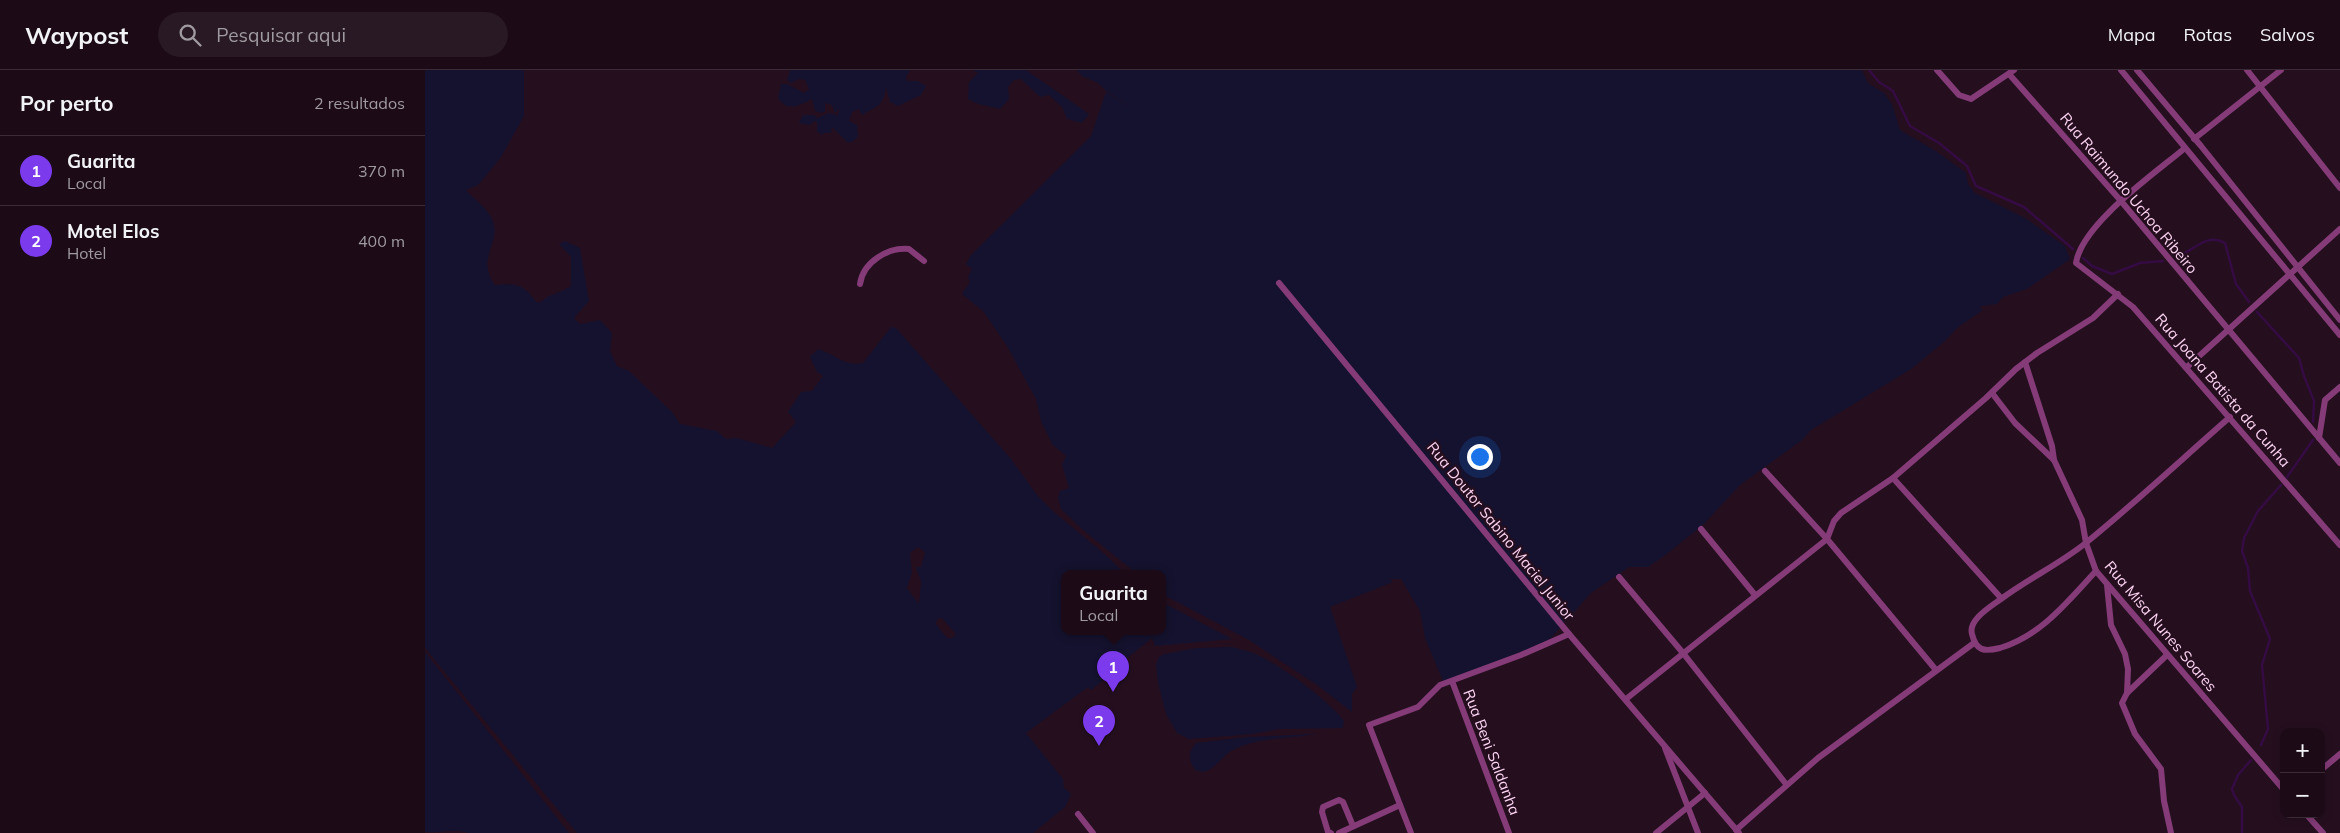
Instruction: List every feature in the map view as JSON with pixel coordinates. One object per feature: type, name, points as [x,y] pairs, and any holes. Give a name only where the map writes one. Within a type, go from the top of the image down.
[{"type":"street","points":[[1937,70],[1954,91],[1963,98],[1971,99],[2012,72]]},
{"type":"street","points":[[2121,70],[2340,335]]},
{"type":"street","points":[[2137,70],[2201,146],[2340,320]]},
{"type":"street","points":[[2247,70],[2340,188]]},
{"type":"street","points":[[2194,139],[2281,70]]},
{"type":"street","name":"Rua Raimundo Uchoa Ribeiro","points":[[2012,72],[2340,463]]},
{"type":"street","points":[[2190,155],[2201,146]]},
{"type":"street","points":[[2121,201],[2185,148]]},
{"type":"street","name":"Rua Joana Batista da Cunha","points":[[2121,201],[2085,239],[2076,263],[2133,307],[2337,535],[2340,545]]},
{"type":"street","points":[[2187,367],[2340,229]]},
{"type":"street","points":[[860,284],[867,268],[892,250],[909,249],[924,261]]},
{"type":"street","name":"Rua Doutor Sabino Maciel Junior","points":[[1279,283],[1569,634],[1663,742],[1737,832]]},
{"type":"street","points":[[1625,699],[1827,539],[1839,515],[1893,478],[1992,393],[2025,362],[2093,318],[2107,307],[2118,294]]},
{"type":"street","points":[[2025,362],[2052,446],[2054,460]]},
{"type":"street","points":[[2319,438],[2325,400],[2340,387]]},
{"type":"street","name":"Rua Misa Nunes Soares","points":[[1992,393],[2015,422],[2054,460],[2082,520],[2086,543],[2096,571],[2280,785]]},
{"type":"street","points":[[2096,571],[2045,625],[2031,635],[2013,644],[1985,651],[1981,650],[1975,643],[1971,630],[1973,623],[2001,598],[2049,570],[2086,543],[2230,417]]},
{"type":"street","points":[[1765,471],[1827,539],[1936,670]]},
{"type":"street","points":[[1893,478],[2001,598]]},
{"type":"street","points":[[1701,529],[1755,595]]},
{"type":"street","points":[[1619,577],[1683,653],[1786,784]]},
{"type":"street","points":[[2107,584],[2111,625],[2125,654],[2128,669],[2127,693]]},
{"type":"street","points":[[1411,833],[1369,726],[1418,707],[1440,685],[1521,655],[1569,634]]},
{"type":"street","points":[[1737,832],[1786,784],[1883,709],[1975,643]]},
{"type":"street","points":[[2167,655],[2127,693],[2122,703],[2135,734],[2161,769],[2164,801],[2171,833]]},
{"type":"street","name":"Rua Beni Saldanha","points":[[1452,681],[1509,833]]},
{"type":"street","points":[[1663,742],[1698,833]]},
{"type":"street","points":[[2325,767],[2340,754]]},
{"type":"street","points":[[1656,833],[1689,808],[1705,793]]},
{"type":"street","points":[[1331,833],[1328,832],[1322,812],[1323,807],[1339,800],[1343,802],[1353,826]]},
{"type":"street","points":[[1339,833],[1400,805]]},
{"type":"street","points":[[1078,814],[1093,833]]},
{"type":"street","points":[[2310,818],[2323,833]]},
{"type":"shaded area","points":[[425,70],[524,70],[524,116],[501,157],[478,185],[466,190],[487,211],[492,219],[494,235],[488,258],[490,276],[495,285],[509,284],[519,286],[527,291],[536,302],[541,302],[571,286],[571,257],[559,244],[565,241],[580,248],[589,301],[574,318],[580,324],[600,320],[612,333],[610,351],[617,366],[629,371],[672,412],[680,424],[717,431],[726,439],[737,438],[772,448],[796,422],[788,412],[801,392],[812,391],[823,376],[817,372],[810,357],[818,349],[845,362],[863,363],[891,327],[896,328],[1011,459],[1037,495],[1121,570],[1061,570],[1061,635],[1166,635],[1166,604],[1232,639],[1155,646],[1152,638],[1101,679],[1102,681],[1091,690],[1088,687],[1026,733],[1063,779],[1064,788],[1071,794],[1065,807],[1033,833],[577,833],[425,648]],"holes":[[[918,547],[925,552],[921,567],[916,567],[921,581],[919,604],[907,588],[912,573],[910,553]],[[942,618],[956,634],[952,638],[947,638],[936,624],[937,619]]]},
{"type":"shaded area","points":[[790,70],[910,70],[906,77],[907,81],[918,81],[926,86],[921,95],[898,106],[890,102],[886,87],[883,99],[878,106],[862,115],[859,109],[852,112],[849,121],[857,125],[858,136],[854,141],[848,143],[832,127],[831,133],[824,133],[822,135],[817,132],[817,122],[814,121],[810,125],[799,123],[803,115],[814,115],[817,118],[829,113],[838,115],[840,108],[835,113],[832,105],[825,103],[825,112],[821,113],[815,111],[812,99],[799,105],[790,106],[782,103],[778,98],[781,84],[787,84],[804,93],[809,89],[805,80],[800,79],[791,83],[787,80]]},
{"type":"shaded area","points":[[973,70],[1026,70],[1089,114],[1082,123],[1067,119],[1062,107],[1049,95],[1040,97],[1021,79],[1014,80],[1008,87],[1009,99],[1000,109],[978,104],[968,99],[969,82],[978,73]]},
{"type":"shaded area","points":[[1077,70],[1862,70],[1868,83],[1884,93],[1892,104],[1900,130],[1936,151],[1966,173],[1968,184],[1975,193],[2025,218],[2065,246],[2070,259],[2027,289],[2003,297],[1997,304],[1982,306],[1979,308],[1983,310],[1957,328],[1945,341],[1911,369],[1811,430],[1802,440],[1740,485],[1703,525],[1664,556],[1648,567],[1629,567],[1591,593],[1549,640],[1497,662],[1443,681],[1425,638],[1420,611],[1401,579],[1390,579],[1393,582],[1330,607],[1357,687],[1352,694],[1352,712],[1317,685],[1249,640],[1166,596],[1166,570],[1132,570],[1083,530],[1061,509],[1058,498],[1060,491],[1069,488],[1062,465],[1066,456],[1052,444],[1041,421],[1036,399],[1007,346],[983,311],[962,294],[970,282],[968,277],[972,269],[966,264],[971,255],[1091,136],[1106,92],[1135,110],[1106,91],[1098,83],[1082,76]]},
{"type":"shaded area","points":[[1232,647],[1261,657],[1301,682],[1337,712],[1344,721],[1343,728],[1279,729],[1253,734],[1189,739],[1177,733],[1166,714],[1158,683],[1156,665],[1159,657],[1164,654],[1196,648]]},
{"type":"shaded area","points":[[425,652],[569,833],[425,832]]},
{"type":"shaded area","points":[[1317,734],[1265,740],[1245,745],[1231,751],[1213,767],[1204,772],[1195,770],[1190,759],[1191,749],[1196,743],[1246,737]]},
{"type":"waterway","points":[[1869,70],[1879,82],[1893,91],[1910,126],[1939,143],[1967,166],[1976,186],[2024,207],[2073,249]]},
{"type":"waterway","points":[[2176,257],[2206,241],[2218,240],[2225,243],[2236,284],[2249,302]]},
{"type":"waterway","points":[[2083,258],[2092,266],[2112,274],[2140,263],[2163,261]]},
{"type":"waterway","points":[[2257,312],[2299,358],[2314,401],[2313,422]]},
{"type":"waterway","points":[[2287,477],[2313,440]]},
{"type":"waterway","points":[[2261,745],[2268,729],[2262,665],[2270,639],[2250,591],[2248,568],[2242,551],[2244,538],[2258,511],[2281,485]]},
{"type":"waterway","points":[[2242,833],[2242,807],[2232,789],[2238,775],[2251,760]]},
{"type":"place","name":"Guarita","points":[[1113,692]]},
{"type":"place","name":"Motel Elos","points":[[1099,746]]}]
